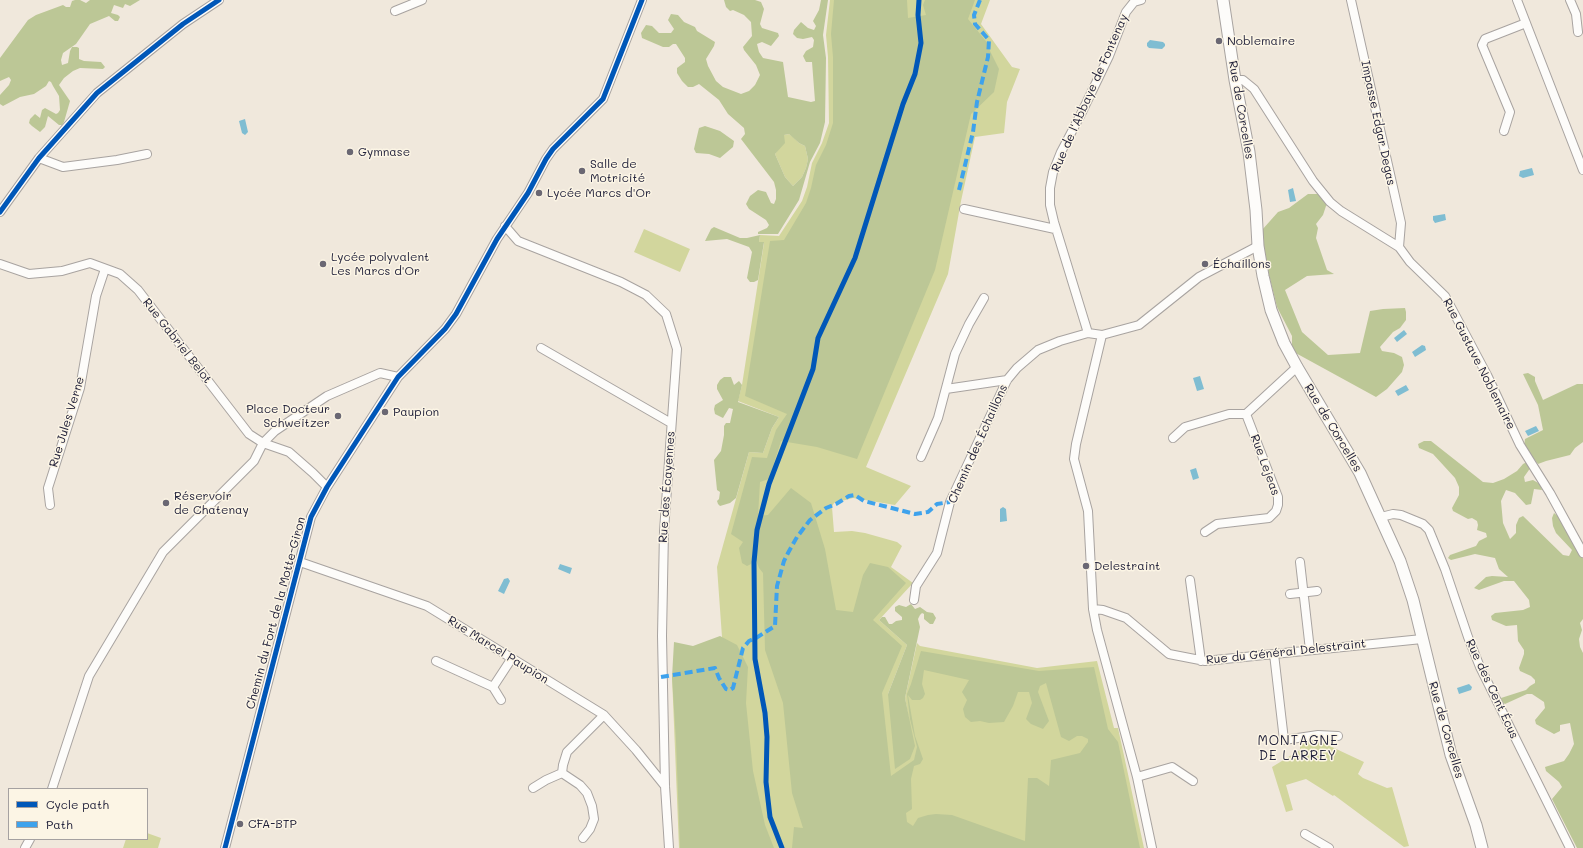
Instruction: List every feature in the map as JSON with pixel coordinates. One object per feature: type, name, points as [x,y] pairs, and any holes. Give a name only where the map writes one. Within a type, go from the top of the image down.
[{"type":"main road","name":"Rue de Corcelles","points":[[1223,0],[1235,80],[1250,158],[1256,210],[1258,246],[1271,310],[1284,342],[1297,367],[1360,473],[1400,561],[1413,600],[1451,755],[1476,825],[1482,848]]},
{"type":"street","points":[[0,212],[39,158],[97,93],[183,24],[219,0]]},
{"type":"street","points":[[394,11],[422,0]]},
{"type":"street","name":"Chemin du Fort de la Motte-Giron","points":[[225,848],[311,517],[327,487],[398,377],[445,329],[456,314],[505,226],[528,193],[546,159],[553,149],[603,98],[642,0]]},
{"type":"street","name":"Impasse Edgar Degas","points":[[1351,0],[1401,223],[1399,247]]},
{"type":"street","points":[[1517,0],[1583,170]]},
{"type":"street","points":[[1570,0],[1576,14],[1578,32]]},
{"type":"street","name":"Rue de l'Abbaye de Fontenay","points":[[1088,333],[1055,229],[1050,205],[1051,183],[1057,162],[1106,62],[1126,12],[1136,1]]},
{"type":"street","points":[[1504,131],[1510,112],[1482,45],[1485,39],[1526,23]]},
{"type":"street","name":"Rue Gustave Noblemaire","points":[[1235,80],[1243,80],[1254,89],[1313,181],[1330,202],[1399,247],[1410,262],[1445,296],[1453,308],[1498,396],[1520,445],[1550,493],[1583,553]]},
{"type":"street","points":[[39,158],[63,167],[117,160],[147,154]]},
{"type":"street","points":[[964,209],[1055,229]]},
{"type":"street","name":"Rue des Écayennes","points":[[505,226],[518,241],[621,282],[646,295],[666,314],[677,349],[664,531],[662,636],[665,786],[669,848]]},
{"type":"street","name":"Chemin des Échaillons","points":[[914,600],[916,586],[937,553],[950,502],[1007,380],[1024,361],[1041,348],[1060,341],[1088,333],[1102,335],[1140,325],[1198,277],[1258,246]]},
{"type":"street","name":"Rue Gabriel Belot","points":[[0,264],[29,274],[62,271],[90,263],[120,274],[138,290],[249,434],[263,442],[289,452],[327,487]]},
{"type":"street","name":"Rue Jules Verne","points":[[50,505],[48,488],[80,388],[96,296],[105,269]]},
{"type":"street","points":[[921,458],[938,418],[955,354],[969,324],[984,298]]},
{"type":"street","points":[[1102,335],[1074,453],[1075,465],[1088,511],[1093,609],[1097,630],[1137,777],[1152,848]]},
{"type":"street","points":[[542,348],[671,423]]},
{"type":"street","points":[[1173,438],[1185,427],[1229,414],[1246,414],[1297,367]]},
{"type":"street","points":[[52,788],[89,676],[163,552],[254,461],[263,442],[275,431],[327,396],[380,373],[398,377]]},
{"type":"street","points":[[946,389],[1007,380]]},
{"type":"street","name":"Rue Lejeas","points":[[1205,532],[1217,524],[1269,518],[1276,511],[1278,497],[1246,414]]},
{"type":"street","name":"Rue des Cent Écus","points":[[1381,518],[1392,514],[1401,515],[1423,524],[1429,530],[1445,569],[1480,668],[1570,848]]},
{"type":"street","name":"Rue Marcel Paupion","points":[[300,562],[427,606],[512,658],[604,715],[636,750],[665,786]]},
{"type":"street","points":[[1300,562],[1310,650]]},
{"type":"street","points":[[1190,580],[1201,661]]},
{"type":"street","points":[[1290,594],[1317,591]]},
{"type":"street","name":"Rue du Général Delestraint","points":[[1093,609],[1103,610],[1126,618],[1169,654],[1201,661],[1422,639]]},
{"type":"street","points":[[1274,654],[1284,740],[1318,735],[1338,736]]},
{"type":"street","points":[[492,687],[512,658]]},
{"type":"street","points":[[436,661],[492,687],[501,700]]},
{"type":"street","points":[[562,774],[567,752],[604,715]]},
{"type":"street","points":[[1137,777],[1172,767],[1193,780]]},
{"type":"street","points":[[533,788],[546,780],[562,774]]},
{"type":"street","points":[[562,774],[580,785],[587,793],[592,806],[594,819],[590,829],[583,838]]},
{"type":"street","points":[[1305,834],[1329,848]]},
{"type":"green space","points":[[80,0],[86,3],[90,0],[140,0],[130,6],[125,4],[123,8],[114,5],[111,13],[120,17],[118,21],[115,21],[109,16],[90,24],[76,44],[63,53],[61,60],[62,65],[68,63],[72,47],[77,47],[79,48],[79,59],[84,61],[101,62],[105,67],[103,69],[80,68],[64,78],[59,85],[70,101],[64,122],[62,125],[59,125],[48,116],[45,127],[40,132],[29,123],[30,119],[35,114],[40,118],[42,110],[45,108],[56,114],[58,113],[60,110],[59,96],[49,81],[46,86],[34,94],[20,97],[3,106],[0,104],[0,95],[9,85],[11,80],[9,77],[0,81],[0,58],[28,20],[36,15],[63,5],[70,7],[72,1]]},
{"type":"green space","points":[[724,0],[755,0],[761,2],[764,9],[760,24],[762,28],[778,33],[779,36],[771,46],[762,42],[757,44],[759,52],[763,58],[783,62],[788,97],[811,102],[815,101],[812,62],[806,62],[803,56],[806,51],[813,47],[814,40],[812,37],[803,39],[797,38],[793,34],[794,30],[801,22],[808,28],[814,30],[816,26],[813,21],[819,10],[821,0],[828,0],[823,35],[826,58],[825,122],[820,143],[810,162],[799,200],[778,234],[758,234],[758,232],[767,228],[769,225],[766,220],[749,209],[746,204],[750,196],[758,190],[766,192],[771,203],[774,204],[776,199],[776,190],[774,182],[741,139],[745,134],[744,128],[728,114],[719,100],[699,84],[693,87],[688,87],[682,81],[677,73],[677,68],[685,62],[685,58],[676,44],[669,47],[663,47],[642,38],[641,33],[646,25],[652,26],[659,33],[671,33],[674,29],[668,20],[671,14],[678,15],[684,22],[695,27],[697,31],[715,42],[706,59],[708,66],[716,81],[723,87],[741,94],[749,91],[755,85],[760,75],[756,65],[743,47],[752,36],[751,22],[744,15],[733,10],[730,11],[726,7]],"holes":[[[789,134],[805,146],[808,159],[802,177],[793,186],[785,177],[775,154],[785,143],[784,135]]]},
{"type":"green space","points":[[830,0],[990,0],[981,24],[1012,67],[1020,69],[1007,102],[1004,133],[975,137],[961,201],[948,274],[866,467],[911,486],[895,505],[853,498],[834,503],[832,507],[834,532],[852,531],[865,533],[897,542],[902,546],[891,567],[913,583],[879,620],[907,645],[888,694],[909,720],[905,698],[917,643],[920,646],[1037,668],[1097,661],[1114,728],[1118,728],[1144,848],[679,848],[672,676],[727,659],[722,637],[717,567],[749,452],[763,453],[772,428],[779,417],[738,401],[742,385],[764,243],[759,242],[760,235],[779,236],[802,201],[807,187],[812,163],[822,143],[829,123],[828,57],[826,35]]},
{"type":"green space","points":[[834,0],[907,0],[908,18],[926,15],[923,5],[925,0],[975,0],[968,19],[989,45],[990,51],[999,69],[994,92],[971,114],[935,270],[857,459],[817,447],[781,441],[769,479],[760,482],[758,516],[768,515],[791,488],[811,503],[825,549],[836,610],[853,612],[863,575],[870,563],[888,567],[906,583],[873,620],[902,646],[882,693],[891,776],[914,760],[917,747],[910,719],[907,694],[921,651],[1039,671],[1094,667],[1108,729],[1118,742],[1140,848],[792,848],[794,827],[803,828],[792,793],[783,703],[765,650],[763,573],[759,568],[753,552],[751,564],[747,566],[742,563],[739,548],[743,542],[731,534],[752,457],[767,458],[776,430],[787,414],[745,396],[770,241],[784,240],[806,203],[816,165],[826,145],[833,123],[833,57],[831,34]],"holes":[[[924,670],[969,680],[962,692],[967,700],[963,709],[965,717],[971,722],[1004,722],[1013,706],[1018,692],[1029,692],[1032,703],[1026,719],[1031,724],[1043,729],[1049,721],[1038,692],[1040,686],[1046,683],[1061,737],[1069,741],[1077,736],[1082,736],[1088,739],[1088,742],[1080,753],[1051,760],[1049,786],[1037,778],[1028,778],[1025,841],[952,815],[928,815],[918,818],[913,826],[907,822],[906,813],[912,809],[911,779],[914,766],[920,764],[923,759],[915,736],[908,695],[912,700],[920,700],[923,698],[925,694],[922,684]]]},
{"type":"green space","points":[[705,126],[720,131],[734,141],[733,147],[720,158],[709,154],[696,153],[694,149],[699,128]]},
{"type":"green space","points":[[789,134],[805,146],[808,159],[802,177],[793,186],[785,177],[775,154],[784,135]]},
{"type":"green space","points":[[1308,194],[1322,194],[1326,198],[1326,206],[1323,215],[1316,224],[1318,228],[1316,238],[1327,270],[1334,274],[1307,276],[1285,290],[1302,332],[1328,355],[1360,353],[1370,311],[1405,308],[1406,320],[1400,328],[1393,332],[1380,347],[1382,351],[1394,353],[1402,357],[1404,365],[1402,372],[1387,389],[1376,397],[1292,351],[1292,336],[1277,307],[1264,255],[1262,230],[1278,212],[1289,208]]},
{"type":"green space","points":[[714,227],[740,238],[760,235],[759,242],[764,242],[758,280],[750,282],[747,278],[752,252],[749,247],[727,239],[705,241],[711,229]]},
{"type":"green space","points":[[644,229],[690,249],[680,272],[634,252]]},
{"type":"green space","points":[[1528,373],[1535,377],[1535,381],[1543,400],[1577,384],[1583,384],[1583,442],[1575,448],[1570,455],[1538,464],[1524,446],[1525,439],[1543,430],[1538,405],[1523,374]]},
{"type":"green space","points":[[724,377],[731,377],[734,385],[739,381],[742,385],[738,402],[779,417],[772,428],[763,453],[749,452],[736,498],[730,503],[720,506],[717,501],[719,499],[720,492],[717,490],[714,460],[721,451],[724,426],[726,423],[730,423],[733,409],[729,408],[723,418],[715,414],[715,405],[723,400],[717,389],[717,385]]},
{"type":"green space","points":[[1424,441],[1431,441],[1483,482],[1493,483],[1504,479],[1517,471],[1527,462],[1531,467],[1524,477],[1525,482],[1533,480],[1540,484],[1542,490],[1534,489],[1531,504],[1526,505],[1515,493],[1506,490],[1501,501],[1503,523],[1510,539],[1516,533],[1516,525],[1519,518],[1523,516],[1563,555],[1569,556],[1572,550],[1556,533],[1553,526],[1552,518],[1554,513],[1565,522],[1583,556],[1583,619],[1580,623],[1582,630],[1579,639],[1580,647],[1583,653],[1583,848],[1577,848],[1552,799],[1562,787],[1559,782],[1546,771],[1545,767],[1564,761],[1569,754],[1574,744],[1570,723],[1560,725],[1560,731],[1554,734],[1536,724],[1535,720],[1545,708],[1544,702],[1532,694],[1527,694],[1505,704],[1502,702],[1501,698],[1526,690],[1535,683],[1535,680],[1531,676],[1520,671],[1519,668],[1524,650],[1518,641],[1517,625],[1506,626],[1492,620],[1491,616],[1495,613],[1523,610],[1530,607],[1529,600],[1514,581],[1504,581],[1479,590],[1474,588],[1486,577],[1508,577],[1499,569],[1495,558],[1475,554],[1451,560],[1448,558],[1450,555],[1476,546],[1479,541],[1487,537],[1486,533],[1477,530],[1477,521],[1472,518],[1468,519],[1453,511],[1452,508],[1459,495],[1459,487],[1455,478],[1433,454],[1419,448],[1418,444]]},
{"type":"green space","points":[[911,604],[915,609],[920,607],[927,612],[933,613],[936,618],[933,624],[930,624],[924,619],[924,614],[922,613],[918,619],[920,627],[905,698],[915,746],[910,759],[895,769],[888,694],[907,645],[879,620],[882,617],[885,617],[889,624],[892,624],[896,621],[902,620],[902,617],[895,611],[895,607],[899,605],[906,607]]},
{"type":"green space","points":[[720,636],[737,645],[748,667],[746,703],[753,771],[765,825],[774,848],[680,848],[672,677],[674,642],[693,646]]},
{"type":"green space","points":[[1317,740],[1364,762],[1358,774],[1363,778],[1387,788],[1392,787],[1409,846],[1404,847],[1334,795],[1333,796],[1306,779],[1286,785],[1293,810],[1286,812],[1272,767],[1300,750],[1300,745],[1306,741]]},
{"type":"green space","points":[[148,833],[161,838],[158,848],[123,848],[126,840],[148,840]]},
{"type":"water","points":[[1150,40],[1163,42],[1165,46],[1162,49],[1149,48],[1147,43]]},
{"type":"water","points":[[245,119],[248,132],[245,135],[242,133],[239,121]]},
{"type":"water","points":[[1532,168],[1534,175],[1523,178],[1519,176],[1520,171]]},
{"type":"water","points":[[1293,188],[1296,201],[1290,202],[1288,190]]},
{"type":"water","points":[[1445,214],[1446,220],[1435,223],[1433,216]]},
{"type":"water","points":[[1404,330],[1407,334],[1397,342],[1394,338]]},
{"type":"water","points":[[1422,345],[1425,346],[1426,350],[1415,357],[1412,352]]},
{"type":"water","points":[[1200,376],[1204,389],[1197,391],[1193,378]]},
{"type":"water","points":[[1406,385],[1409,390],[1398,396],[1395,391]]},
{"type":"water","points":[[1536,426],[1539,431],[1528,436],[1525,431]]},
{"type":"water","points":[[1196,468],[1199,478],[1193,480],[1190,470]]},
{"type":"water","points":[[1003,507],[1006,509],[1007,521],[1000,522],[1000,509]]},
{"type":"water","points":[[560,564],[572,568],[570,574],[558,569]]},
{"type":"water","points":[[508,578],[510,581],[504,594],[498,591],[504,579]]},
{"type":"water","points":[[1469,684],[1472,687],[1471,690],[1459,694],[1457,688]]},
{"type":"marked path","points":[[959,190],[973,132],[977,102],[988,57],[989,40],[975,24],[974,15],[980,0]]},
{"type":"marked path","points":[[661,677],[715,668],[726,689],[730,690],[733,688],[743,648],[749,641],[775,626],[777,586],[784,561],[788,553],[797,537],[810,520],[826,508],[849,496],[855,495],[864,501],[915,514],[928,512],[937,504],[950,502]]},
{"type":"cycle path","points":[[0,212],[39,158],[97,93],[183,24],[219,0]]},
{"type":"cycle path","points":[[225,848],[311,517],[327,487],[398,377],[445,329],[456,314],[497,239],[528,193],[546,159],[553,149],[603,99],[642,0]]},
{"type":"cycle path","points":[[782,848],[770,817],[766,782],[767,737],[765,713],[755,659],[754,562],[757,530],[769,484],[813,369],[818,338],[855,258],[903,104],[915,74],[921,43],[918,15],[919,0]]},
{"type":"place","name":"Noblemaire","points":[[1219,41]]},
{"type":"place","name":"Gymnase","points":[[350,152]]},
{"type":"place","name":"Salle de Motricité","points":[[582,171]]},
{"type":"place","name":"Lycée Marcs d'Or","points":[[539,193]]},
{"type":"place","name":"Lycée polyvalent Les Marcs d'Or","points":[[323,264]]},
{"type":"place","name":"Échaillons","points":[[1205,264]]},
{"type":"place","name":"Paupion","points":[[385,412]]},
{"type":"place","name":"Place Docteur Schweitzer","points":[[338,416]]},
{"type":"place","name":"Réservoir de Chatenay","points":[[166,503]]},
{"type":"place","name":"Delestraint","points":[[1086,566]]},
{"type":"place","name":"CFA-BTP","points":[[240,824]]},
{"type":"district","name":"MONTAGNE DE LARREY","points":[[1298,748]]}]
